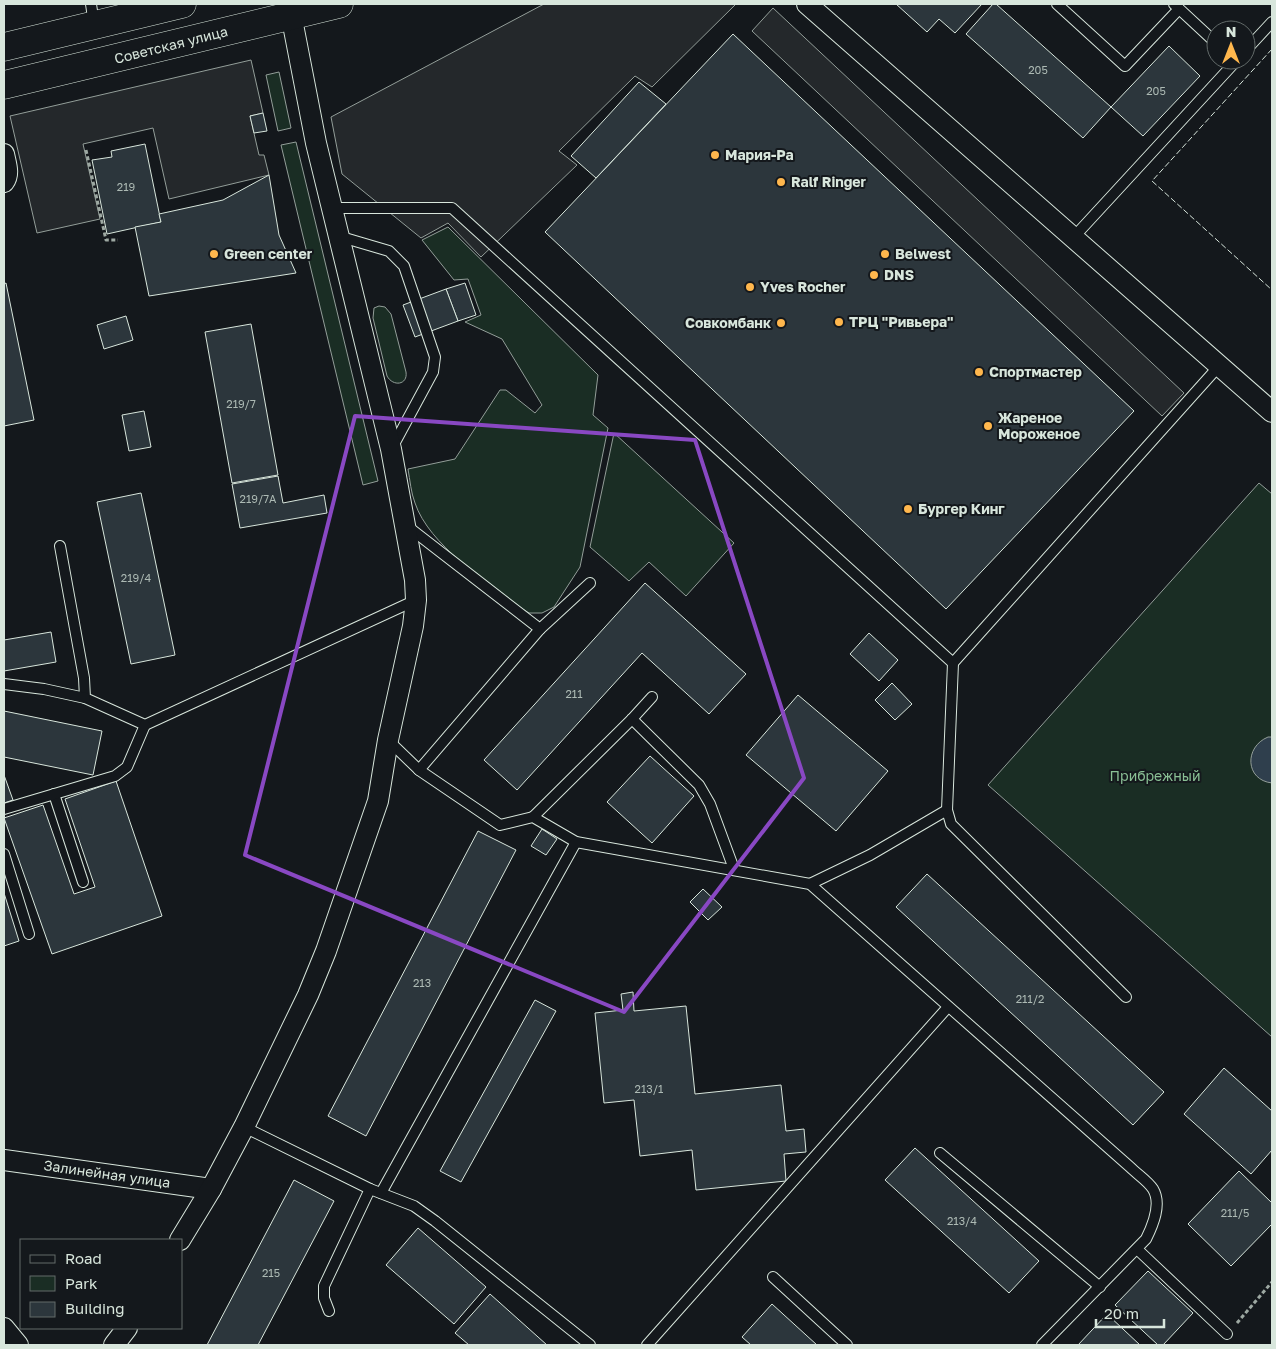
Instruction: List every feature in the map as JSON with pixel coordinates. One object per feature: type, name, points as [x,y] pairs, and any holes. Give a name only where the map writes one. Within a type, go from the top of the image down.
[{"type":"main road","points":[[4,47],[93,15],[182,4]]},
{"type":"main road","name":"Советская улица","points":[[4,85],[103,62],[290,10],[339,4]]},
{"type":"main road","points":[[93,15],[103,62]]},
{"type":"street","points":[[807,4],[1272,412]]},
{"type":"street","points":[[181,1239],[211,1189],[244,1127],[308,995],[326,951],[378,801],[388,740],[413,626],[416,600],[415,580],[391,449],[316,143],[290,10]]},
{"type":"street","points":[[4,154],[7,175],[4,182]]},
{"type":"street","name":"Залинейная улица","points":[[4,1160],[211,1189]]},
{"type":"street","points":[[114,1345],[126,1329]]},
{"type":"lane","points":[[1057,4],[1125,66],[1176,6],[1206,34]]},
{"type":"lane","points":[[1256,39],[1272,22]]},
{"type":"lane","points":[[1073,238],[1226,70]]},
{"type":"lane","points":[[332,208],[452,208],[952,663]]},
{"type":"lane","points":[[338,236],[389,252],[404,266],[435,356],[433,372],[391,449]]},
{"type":"lane","points":[[1126,997],[951,824],[947,810],[952,663],[1219,366]]},
{"type":"lane","points":[[406,526],[540,629]]},
{"type":"lane","points":[[60,546],[84,678],[85,698]]},
{"type":"lane","points":[[419,770],[540,629],[590,583]]},
{"type":"lane","points":[[4,810],[123,772],[127,768],[145,725],[416,600]]},
{"type":"lane","points":[[4,684],[44,689],[85,698],[145,725]]},
{"type":"lane","points":[[388,740],[419,770],[500,825],[533,817],[632,719],[652,696]]},
{"type":"lane","points":[[632,719],[699,785],[713,811],[734,869]]},
{"type":"lane","points":[[54,794],[83,882]]},
{"type":"lane","points":[[810,884],[870,854],[947,810]]},
{"type":"lane","points":[[533,817],[576,842],[810,884],[1154,1190],[1156,1206],[1154,1223],[1146,1239],[1042,1345]]},
{"type":"lane","points":[[381,1193],[576,842]]},
{"type":"lane","points":[[4,854],[29,934]]},
{"type":"lane","points":[[647,1345],[948,1007]]},
{"type":"lane","points":[[244,1127],[370,1189],[414,1206],[590,1345]]},
{"type":"lane","points":[[940,1152],[1100,1287]]},
{"type":"lane","points":[[330,1311],[324,1298],[324,1286],[370,1189]]},
{"type":"lane","points":[[1137,1249],[1227,1334]]},
{"type":"lane","points":[[773,1278],[848,1345]]},
{"type":"path","points":[[86,150],[106,240],[118,240]]},
{"type":"path","points":[[1227,1334],[1272,1282]]},
{"type":"highlighted area","points":[[355,416],[695,440],[804,778],[624,1012],[245,855]]},
{"type":"green space","points":[[279,72],[291,128],[278,131],[266,75]]},
{"type":"green space","points":[[296,142],[378,481],[363,485],[281,145]]},
{"type":"green space","points":[[448,227],[598,375],[593,415],[608,428],[580,567],[554,607],[542,613],[529,613],[460,562],[422,519],[412,495],[408,469],[455,459],[500,390],[506,390],[535,413],[542,405],[502,339],[465,322],[481,315],[468,279],[454,280],[422,240]]},
{"type":"green space","points":[[379,306],[385,307],[391,314],[406,372],[405,380],[399,383],[393,382],[387,376],[373,318],[374,308]]},
{"type":"green space","points":[[614,433],[734,543],[686,596],[649,562],[629,581],[590,547]]},
{"type":"green space","name":"Прибрежный","points":[[1259,483],[1272,494],[1272,1037],[988,785]]},
{"type":"shaded area","points":[[544,4],[736,4],[652,87],[635,76],[559,151],[577,165],[481,257],[448,223],[421,238],[342,174],[331,117]]},
{"type":"shaded area","points":[[773,8],[1184,393],[1162,416],[752,31]]},
{"type":"shaded area","points":[[251,60],[263,113],[250,116],[259,155],[264,155],[269,175],[169,199],[153,128],[83,144],[100,219],[37,233],[10,116]]},
{"type":"water","points":[[1268,737],[1272,737],[1272,783],[1263,781],[1257,776],[1251,763],[1255,748]]},
{"type":"building","points":[[896,4],[982,4],[955,33],[939,19],[927,32]]},
{"type":"building","points":[[993,4],[996,4],[1111,107],[1083,138],[966,34]]},
{"type":"building","name":"ТРЦ \"Ривьера\"","points":[[733,34],[1134,411],[946,609],[545,232]]},
{"type":"building","points":[[1169,46],[1200,76],[1143,136],[1111,107]]},
{"type":"building","points":[[639,82],[666,104],[596,178],[571,156]]},
{"type":"building","points":[[263,113],[267,131],[254,133],[250,116]]},
{"type":"building","points":[[145,144],[161,222],[107,234],[92,160],[112,157],[111,151]]},
{"type":"building","name":"Green center","points":[[269,175],[279,235],[296,273],[149,296],[135,227],[161,222],[159,214],[223,200]]},
{"type":"building","points":[[6,283],[34,420],[4,426],[4,284]]},
{"type":"building","points":[[465,283],[476,315],[458,321],[446,289]]},
{"type":"building","points":[[446,289],[458,321],[415,337],[403,305]]},
{"type":"building","points":[[126,316],[133,340],[104,349],[97,325]]},
{"type":"building","points":[[251,324],[278,475],[232,483],[205,332]]},
{"type":"building","points":[[144,411],[151,447],[129,451],[122,415]]},
{"type":"building","points":[[278,476],[283,503],[324,495],[327,513],[240,528],[232,484]]},
{"type":"building","points":[[141,493],[175,655],[131,664],[97,502]]},
{"type":"building","points":[[645,583],[746,674],[709,714],[642,653],[517,790],[484,760]]},
{"type":"building","points":[[51,632],[56,662],[4,671],[4,640]]},
{"type":"building","points":[[869,633],[898,660],[879,681],[850,654]]},
{"type":"building","points":[[892,683],[912,704],[895,720],[875,700]]},
{"type":"building","points":[[798,695],[888,771],[836,831],[746,755]]},
{"type":"building","points":[[4,711],[102,731],[93,775],[4,757]]},
{"type":"building","points":[[650,756],[694,796],[652,843],[607,802]]},
{"type":"building","points":[[4,775],[13,800],[4,803]]},
{"type":"building","points":[[116,781],[162,916],[52,954],[4,818],[43,805],[74,894],[95,887],[65,799]]},
{"type":"building","points":[[542,829],[557,839],[546,855],[531,846]]},
{"type":"building","points":[[478,831],[516,850],[366,1136],[328,1116]]},
{"type":"building","points":[[927,874],[1164,1092],[1133,1125],[896,907]]},
{"type":"building","points":[[703,889],[722,907],[708,920],[690,902]]},
{"type":"building","points":[[4,893],[19,941],[4,946]]},
{"type":"building","points":[[633,992],[634,1011],[686,1006],[695,1094],[781,1085],[786,1131],[804,1129],[806,1152],[784,1154],[786,1181],[696,1190],[692,1150],[640,1156],[634,1100],[604,1103],[595,1013],[623,1010],[621,994]]},
{"type":"building","points":[[535,1000],[556,1011],[461,1182],[440,1171]]},
{"type":"building","points":[[1224,1068],[1272,1111],[1272,1150],[1251,1174],[1184,1114]]},
{"type":"building","points":[[915,1148],[1039,1261],[1009,1293],[885,1180]]},
{"type":"building","points":[[1239,1171],[1272,1203],[1272,1224],[1231,1266],[1188,1224]]},
{"type":"building","points":[[294,1180],[334,1201],[258,1345],[207,1345]]},
{"type":"building","points":[[418,1228],[486,1287],[454,1324],[386,1265]]},
{"type":"building","points":[[1148,1271],[1193,1313],[1163,1345],[1158,1345],[1115,1305]]},
{"type":"building","points":[[490,1294],[547,1345],[469,1345],[455,1333]]},
{"type":"building","points":[[772,1304],[817,1345],[751,1345],[742,1337]]},
{"type":"building","points":[[1107,1314],[1140,1345],[1078,1345]]},
{"type":"fence","points":[[1272,49],[1152,181],[1272,290]]},
{"type":"place","name":"Мария-Ра","points":[[715,155]]},
{"type":"place","name":"Ralf Ringer","points":[[781,182]]},
{"type":"place","name":"Green center","points":[[214,254]]},
{"type":"place","name":"Belwest","points":[[885,254]]},
{"type":"place","name":"DNS","points":[[874,275]]},
{"type":"place","name":"Yves Rocher","points":[[750,287]]},
{"type":"place","name":"ТРЦ \"Ривьера\"","points":[[839,322]]},
{"type":"place","name":"Совкомбанк","points":[[781,323]]},
{"type":"place","name":"Спортмастер","points":[[979,372]]},
{"type":"place","name":"Жареное Мороженое","points":[[988,426]]},
{"type":"place","name":"Бургер Кинг","points":[[908,509]]}]
